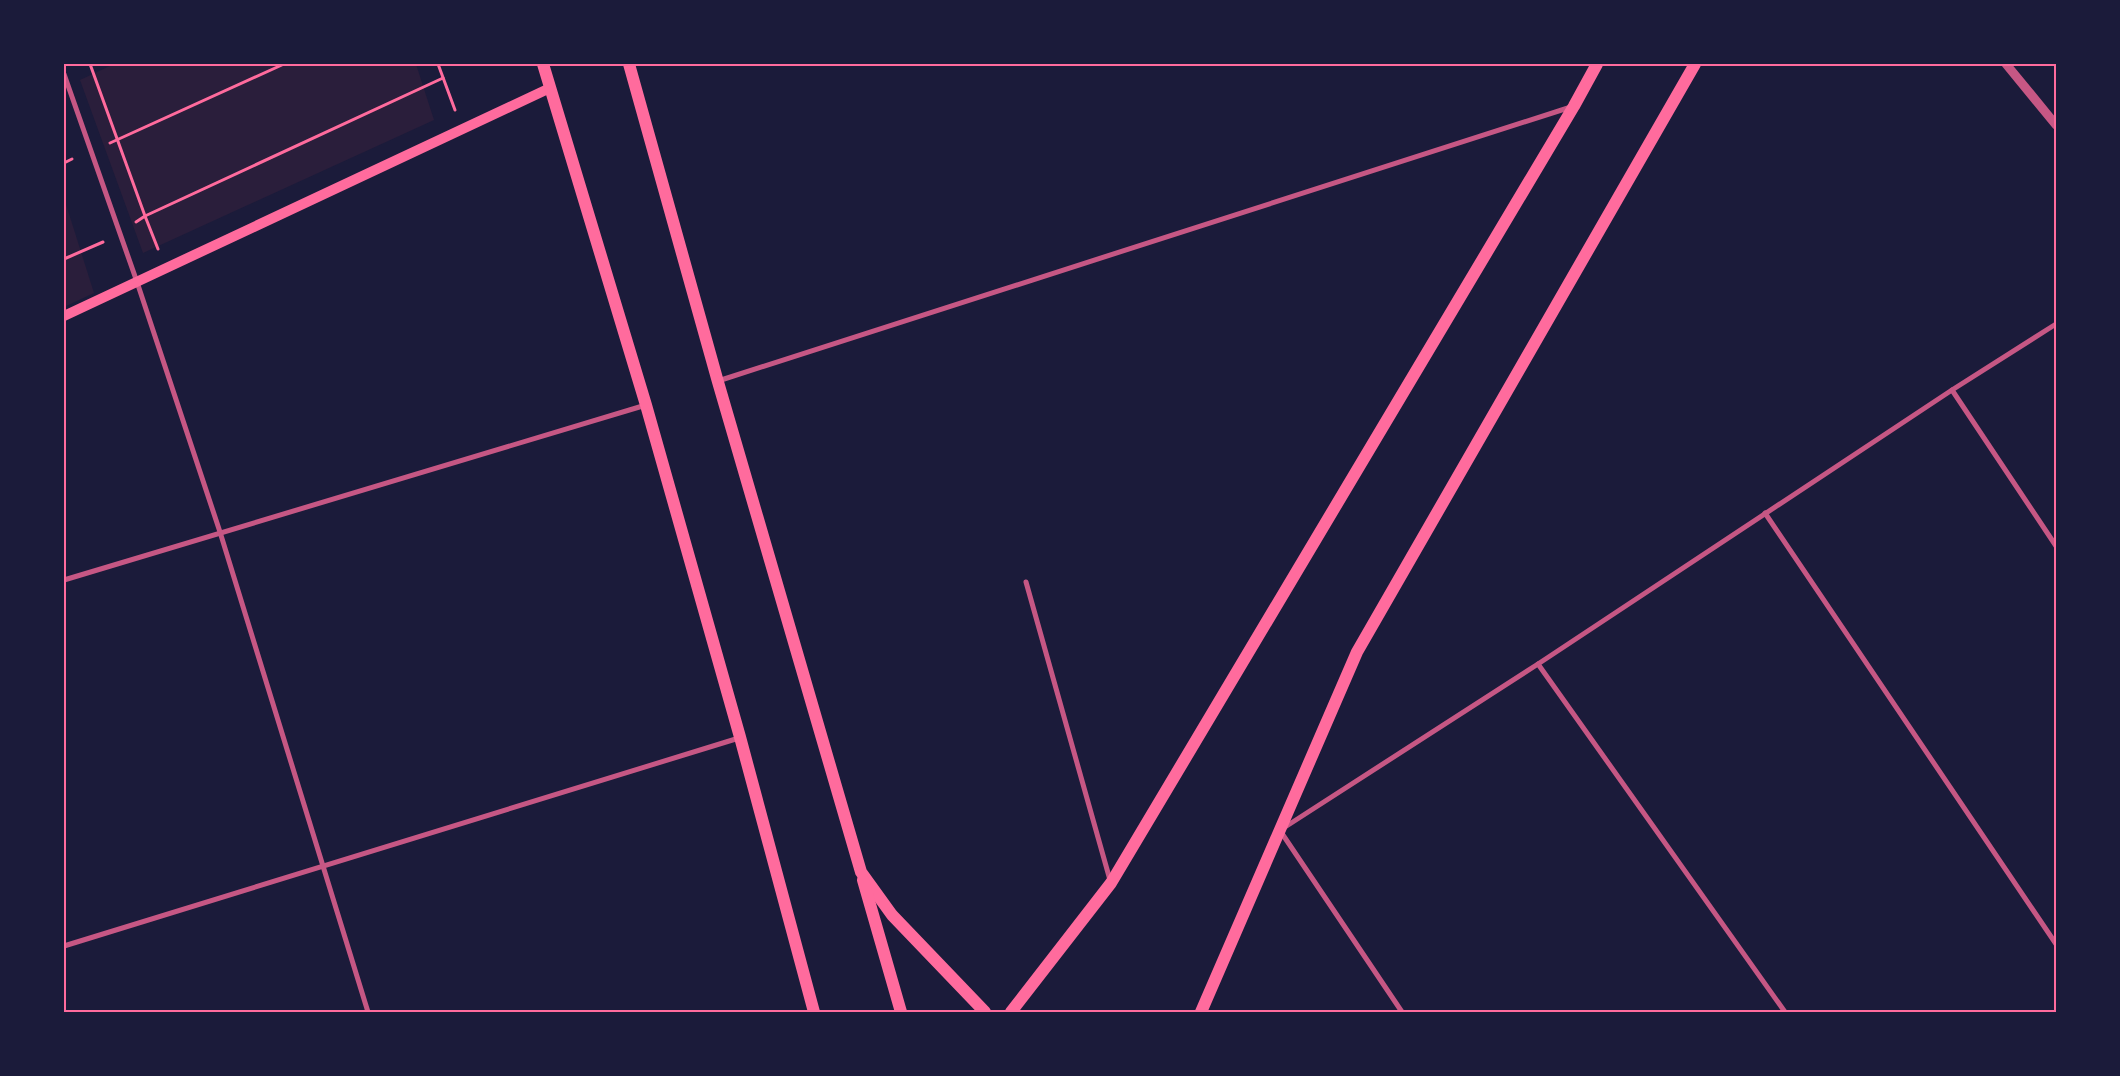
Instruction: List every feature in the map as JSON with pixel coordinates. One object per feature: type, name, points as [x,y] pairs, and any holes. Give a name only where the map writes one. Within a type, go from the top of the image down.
[{"type":"main road","points":[[543,64],[646,405],[740,737],[814,1012]]},
{"type":"main road","points":[[629,64],[718,382],[901,1012]]},
{"type":"main road","points":[[1011,1012],[1111,883],[1574,106],[1597,64]]},
{"type":"main road","points":[[1200,1012],[1358,652],[1695,64]]},
{"type":"main road","points":[[64,316],[550,88]]},
{"type":"main road","points":[[861,872],[892,915],[985,1012]]},
{"type":"street","points":[[2006,64],[2056,125]]},
{"type":"street","points":[[64,74],[137,282],[220,532],[368,1012]]},
{"type":"street","points":[[718,382],[1574,106]]},
{"type":"street","points":[[1402,1012],[1280,830],[1538,664],[1952,390],[2056,324]]},
{"type":"street","points":[[1952,390],[2056,546]]},
{"type":"street","points":[[64,580],[646,405]]},
{"type":"street","points":[[1765,514],[2056,944]]},
{"type":"street","points":[[1026,582],[1111,883]]},
{"type":"street","points":[[1538,664],[1785,1012]]},
{"type":"street","points":[[64,946],[740,737]]},
{"type":"path","points":[[90,64],[145,216],[443,78]]},
{"type":"path","points":[[64,163],[92,154],[117,139],[284,64]]},
{"type":"path","points":[[438,64],[462,129]]},
{"type":"path","points":[[64,259],[101,243]]},
{"type":"shaded area","points":[[114,64],[416,64],[434,120],[143,253],[80,80]]},
{"type":"shaded area","points":[[64,198],[94,293],[64,307]]}]
